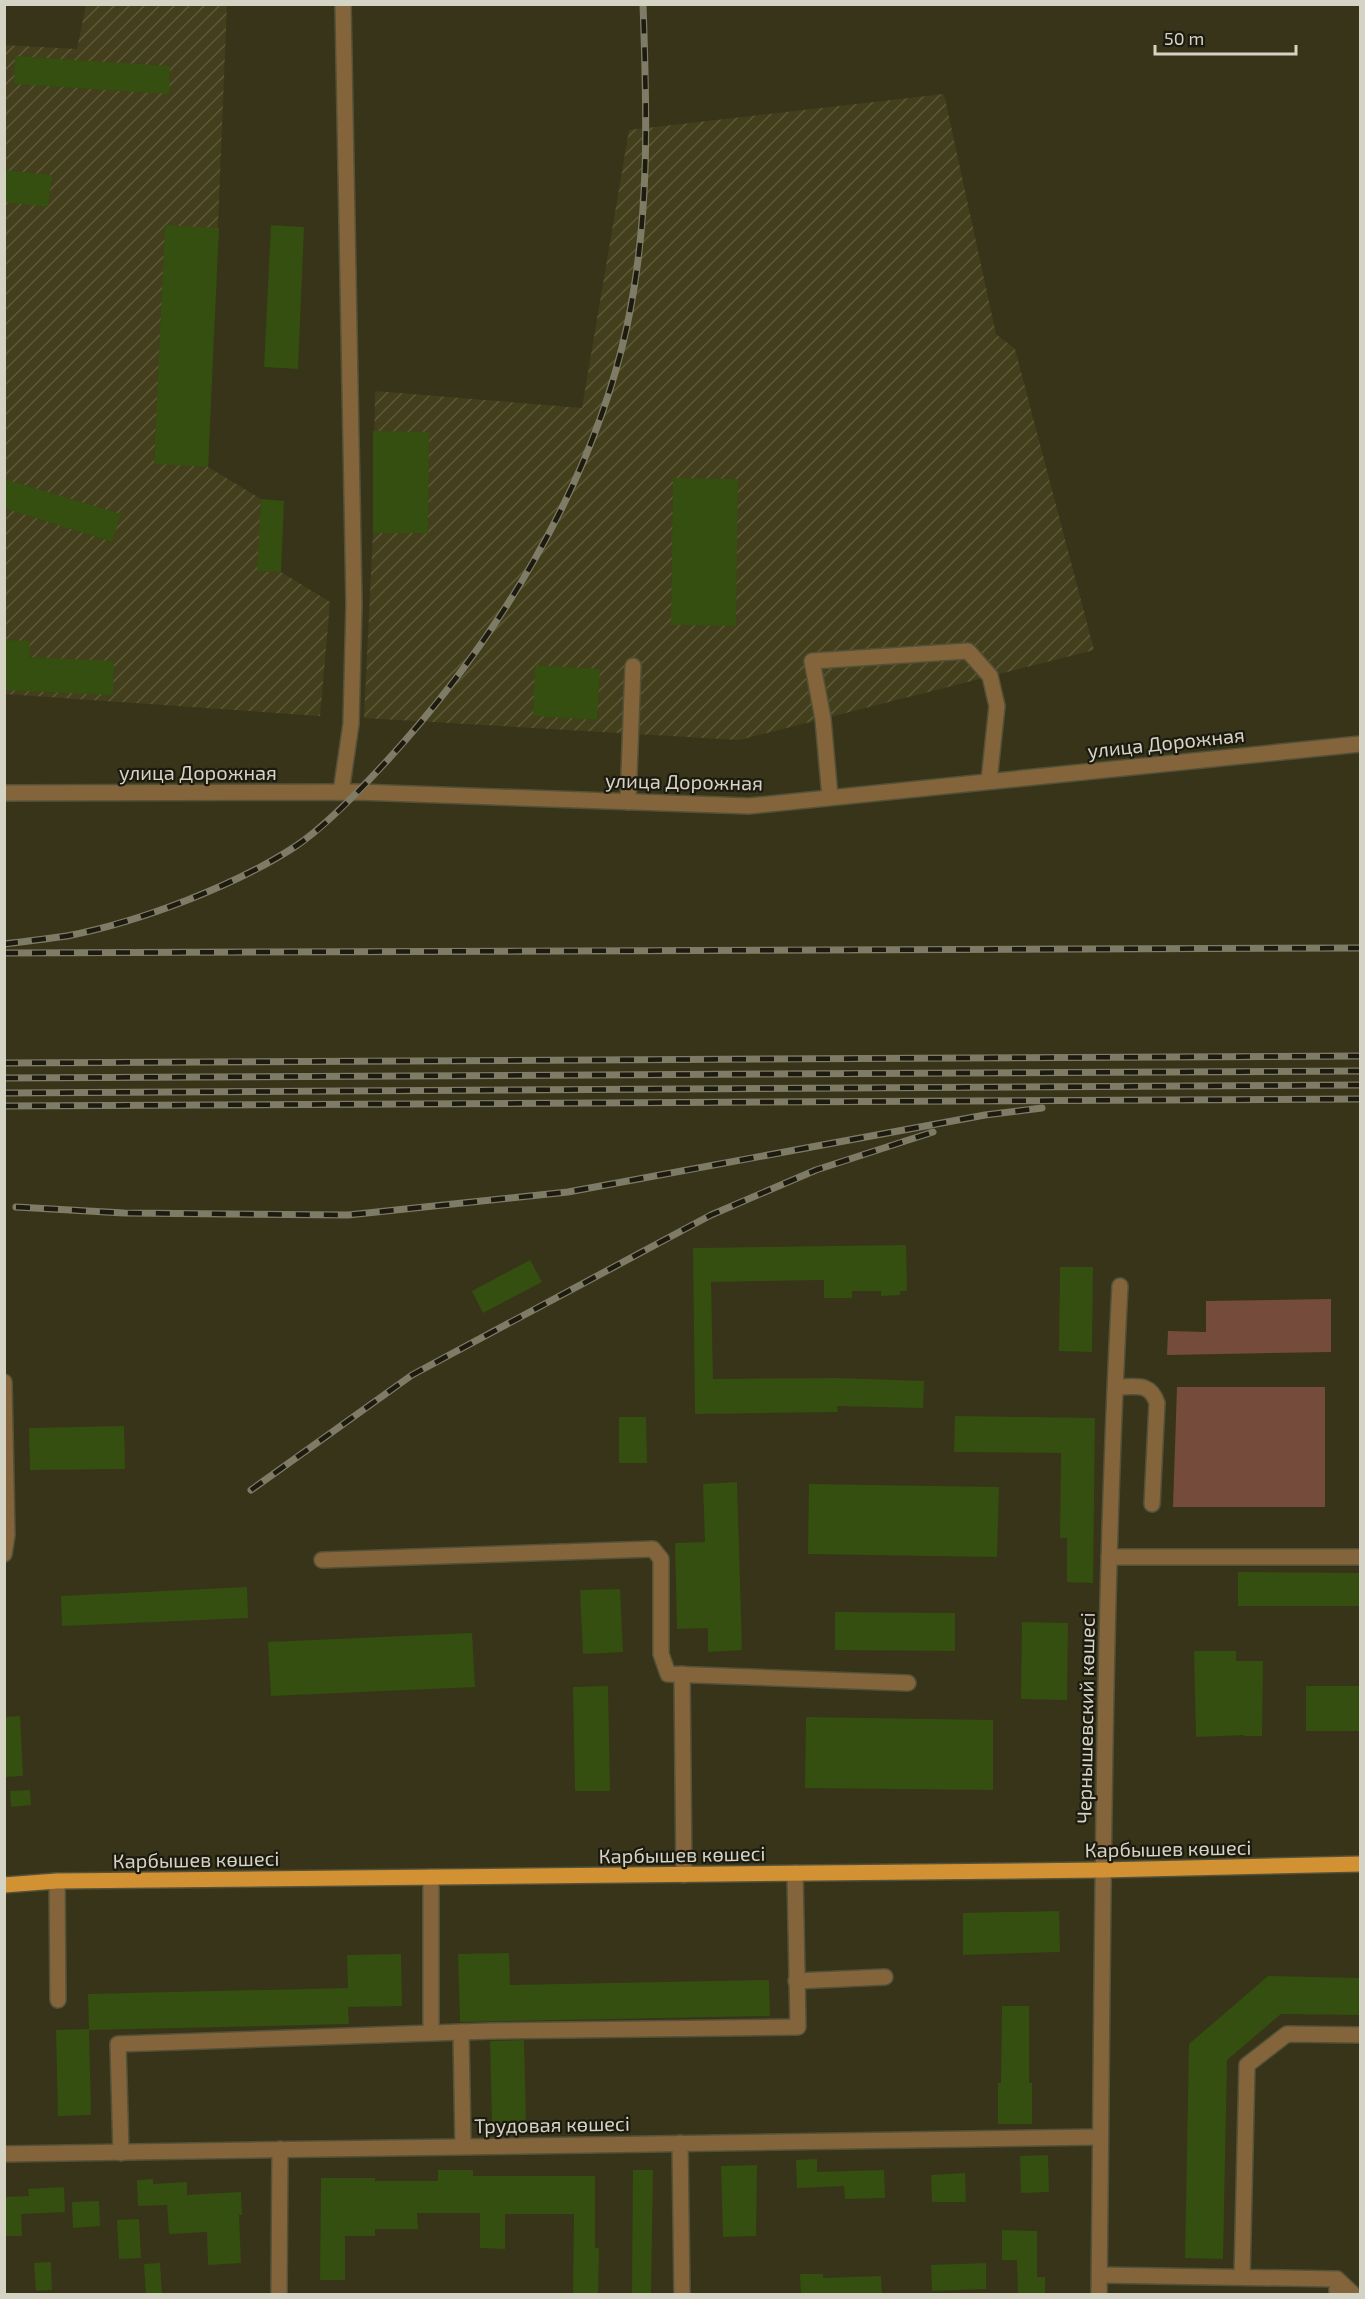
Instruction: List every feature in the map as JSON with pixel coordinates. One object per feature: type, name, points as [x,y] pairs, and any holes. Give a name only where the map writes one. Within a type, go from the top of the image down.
[{"type":"main road","name":"Карбышев көшесі","points":[[4,1885],[57,1881],[1102,1870],[1360,1864]]},
{"type":"street","points":[[340,792],[351,724],[354,604],[343,4]]},
{"type":"street","points":[[830,797],[823,719],[812,661],[968,651],[990,676],[997,706],[989,781]]},
{"type":"street","points":[[628,802],[633,666]]},
{"type":"street","name":"улица Дорожная","points":[[4,793],[340,792],[749,806],[1360,744]]},
{"type":"street","name":"Чернышевский көшесі","points":[[1099,2295],[1102,1870],[1109,1557],[1120,1286]]},
{"type":"street","points":[[4,1382],[7,1535],[4,1554]]},
{"type":"street","points":[[1117,1387],[1144,1387],[1154,1393],[1157,1403],[1152,1504]]},
{"type":"street","points":[[321,1560],[652,1549],[661,1559],[661,1654],[668,1674],[908,1683]]},
{"type":"street","points":[[1109,1557],[1360,1557]]},
{"type":"street","points":[[682,1674],[684,1875]]},
{"type":"street","points":[[121,2152],[118,2044],[461,2032],[798,2027],[795,1874]]},
{"type":"street","points":[[430,1877],[431,2033]]},
{"type":"street","points":[[57,1881],[58,2000]]},
{"type":"street","points":[[796,1981],[885,1977]]},
{"type":"street","points":[[461,2032],[463,2146]]},
{"type":"street","points":[[1242,2277],[1247,2065],[1287,2034],[1360,2035]]},
{"type":"street","name":"Трудовая көшесі","points":[[4,2154],[1100,2137]]},
{"type":"street","points":[[680,2143],[682,2295]]},
{"type":"street","points":[[279,2295],[280,2149]]},
{"type":"street","points":[[1100,2276],[1242,2277],[1337,2287],[1353,2295]]},
{"type":"shaded area","points":[[86,5],[227,5],[208,467],[261,499],[258,571],[281,572],[330,602],[320,716],[5,694],[4,45],[77,49]]},
{"type":"shaded area","points":[[944,94],[996,334],[1015,349],[1094,650],[739,740],[364,718],[373,533],[375,391],[582,408],[629,130]]},
{"type":"shaded area","points":[[1331,1299],[1331,1352],[1167,1355],[1168,1331],[1206,1332],[1206,1301]]},
{"type":"shaded area","points":[[1177,1387],[1325,1387],[1325,1507],[1173,1507]]},
{"type":"building","points":[[15,56],[170,66],[169,94],[14,84]]},
{"type":"building","points":[[4,170],[52,175],[48,207],[4,202]]},
{"type":"building","points":[[165,225],[219,228],[208,467],[154,464]]},
{"type":"building","points":[[271,225],[304,227],[298,369],[264,367]]},
{"type":"building","points":[[373,431],[429,432],[428,533],[373,533]]},
{"type":"building","points":[[673,478],[738,479],[736,626],[671,625]]},
{"type":"building","points":[[4,479],[121,514],[112,542],[4,508]]},
{"type":"building","points":[[261,499],[284,501],[281,572],[257,571]]},
{"type":"building","points":[[4,640],[30,641],[29,657],[114,661],[113,695],[4,690]]},
{"type":"building","points":[[535,665],[600,669],[597,720],[533,716]]},
{"type":"building","points":[[906,1245],[907,1291],[900,1291],[900,1295],[881,1296],[881,1291],[852,1291],[852,1298],[824,1298],[824,1280],[711,1282],[713,1379],[837,1378],[924,1381],[923,1408],[837,1406],[838,1412],[695,1414],[693,1248]]},
{"type":"building","points":[[530,1260],[542,1282],[483,1313],[472,1291]]},
{"type":"building","points":[[1060,1267],[1093,1267],[1092,1352],[1059,1351]]},
{"type":"building","points":[[955,1416],[1095,1418],[1093,1583],[1067,1582],[1067,1538],[1060,1538],[1061,1453],[954,1452]]},
{"type":"building","points":[[619,1417],[646,1417],[647,1463],[619,1463]]},
{"type":"building","points":[[124,1426],[125,1469],[30,1470],[29,1428]]},
{"type":"building","points":[[737,1482],[742,1650],[708,1652],[708,1628],[677,1629],[675,1543],[705,1542],[703,1484]]},
{"type":"building","points":[[809,1484],[999,1487],[997,1557],[808,1554]]},
{"type":"building","points":[[1238,1572],[1360,1573],[1360,1606],[1238,1606]]},
{"type":"building","points":[[247,1587],[248,1618],[62,1626],[61,1596]]},
{"type":"building","points":[[620,1589],[623,1652],[583,1654],[580,1590]]},
{"type":"building","points":[[835,1612],[955,1613],[955,1651],[835,1650]]},
{"type":"building","points":[[1022,1622],[1068,1623],[1067,1700],[1021,1699]]},
{"type":"building","points":[[472,1633],[475,1687],[271,1696],[268,1642]]},
{"type":"building","points":[[1194,1651],[1236,1651],[1236,1661],[1263,1661],[1262,1736],[1196,1737]]},
{"type":"building","points":[[608,1686],[610,1791],[575,1791],[573,1687]]},
{"type":"building","points":[[1306,1686],[1360,1686],[1360,1731],[1306,1731]]},
{"type":"building","points":[[20,1716],[23,1776],[4,1777],[4,1717]]},
{"type":"building","points":[[806,1717],[993,1720],[993,1790],[805,1788]]},
{"type":"building","points":[[30,1790],[31,1805],[11,1807],[10,1791]]},
{"type":"building","points":[[1059,1911],[1060,1952],[963,1955],[963,1913]]},
{"type":"building","points":[[509,1953],[510,1985],[769,1980],[770,2016],[460,2022],[458,1954]]},
{"type":"building","points":[[401,1954],[402,2006],[348,2007],[349,2024],[89,2030],[91,2115],[58,2116],[56,2030],[89,2029],[88,1994],[348,1988],[347,1955]]},
{"type":"building","points":[[1268,1976],[1360,1978],[1360,2015],[1281,2014],[1227,2060],[1223,2259],[1185,2258],[1189,2044]]},
{"type":"building","points":[[1002,2006],[1029,2006],[1029,2083],[1032,2083],[1032,2124],[998,2124]]},
{"type":"building","points":[[524,2040],[526,2121],[492,2122],[490,2041]]},
{"type":"building","points":[[1048,2155],[1049,2192],[1021,2193],[1020,2156]]},
{"type":"building","points":[[817,2159],[817,2172],[884,2170],[885,2198],[845,2199],[844,2186],[797,2188],[796,2160]]},
{"type":"building","points":[[757,2165],[756,2236],[723,2237],[721,2166]]},
{"type":"building","points":[[438,2170],[473,2170],[473,2176],[595,2176],[595,2248],[599,2248],[598,2295],[573,2295],[574,2214],[505,2214],[505,2249],[480,2248],[480,2213],[417,2213],[418,2229],[375,2229],[375,2236],[345,2236],[345,2280],[320,2280],[321,2178],[438,2181]]},
{"type":"building","points":[[633,2170],[653,2170],[651,2295],[632,2295]]},
{"type":"building","points":[[965,2173],[966,2202],[932,2202],[931,2175]]},
{"type":"building","points":[[153,2179],[153,2184],[187,2182],[187,2195],[241,2192],[242,2215],[239,2215],[241,2263],[208,2265],[207,2232],[169,2234],[167,2205],[138,2206],[137,2180]]},
{"type":"building","points":[[64,2187],[65,2212],[21,2214],[22,2236],[4,2236],[4,2197],[29,2196],[28,2189]]},
{"type":"building","points":[[99,2201],[100,2226],[73,2228],[72,2202]]},
{"type":"building","points":[[139,2219],[141,2258],[119,2259],[117,2220]]},
{"type":"building","points":[[1002,2230],[1037,2231],[1037,2277],[1045,2277],[1045,2295],[1018,2295],[1017,2260],[1002,2260]]},
{"type":"building","points":[[51,2262],[52,2290],[36,2291],[34,2263]]},
{"type":"building","points":[[160,2263],[162,2295],[146,2295],[144,2264]]},
{"type":"building","points":[[986,2263],[986,2289],[932,2291],[931,2265]]},
{"type":"building","points":[[800,2274],[823,2274],[823,2278],[881,2276],[882,2295],[801,2295]]},
{"type":"railway","points":[[4,944],[67,936],[125,922],[186,901],[272,861],[307,838],[354,796],[425,717],[464,668],[534,560],[564,504],[590,445],[611,386],[627,326],[640,246],[646,126],[643,4]]},
{"type":"railway","points":[[4,953],[1360,948]]},
{"type":"railway","points":[[4,1063],[1360,1056]]},
{"type":"railway","points":[[4,1078],[1360,1071]]},
{"type":"railway","points":[[4,1093],[1360,1085]]},
{"type":"railway","points":[[4,1106],[1360,1099]]},
{"type":"railway","points":[[16,1207],[124,1213],[348,1215],[568,1192],[985,1115],[1042,1108]]},
{"type":"railway","points":[[251,1490],[412,1375],[711,1215],[816,1170],[933,1132]]}]
